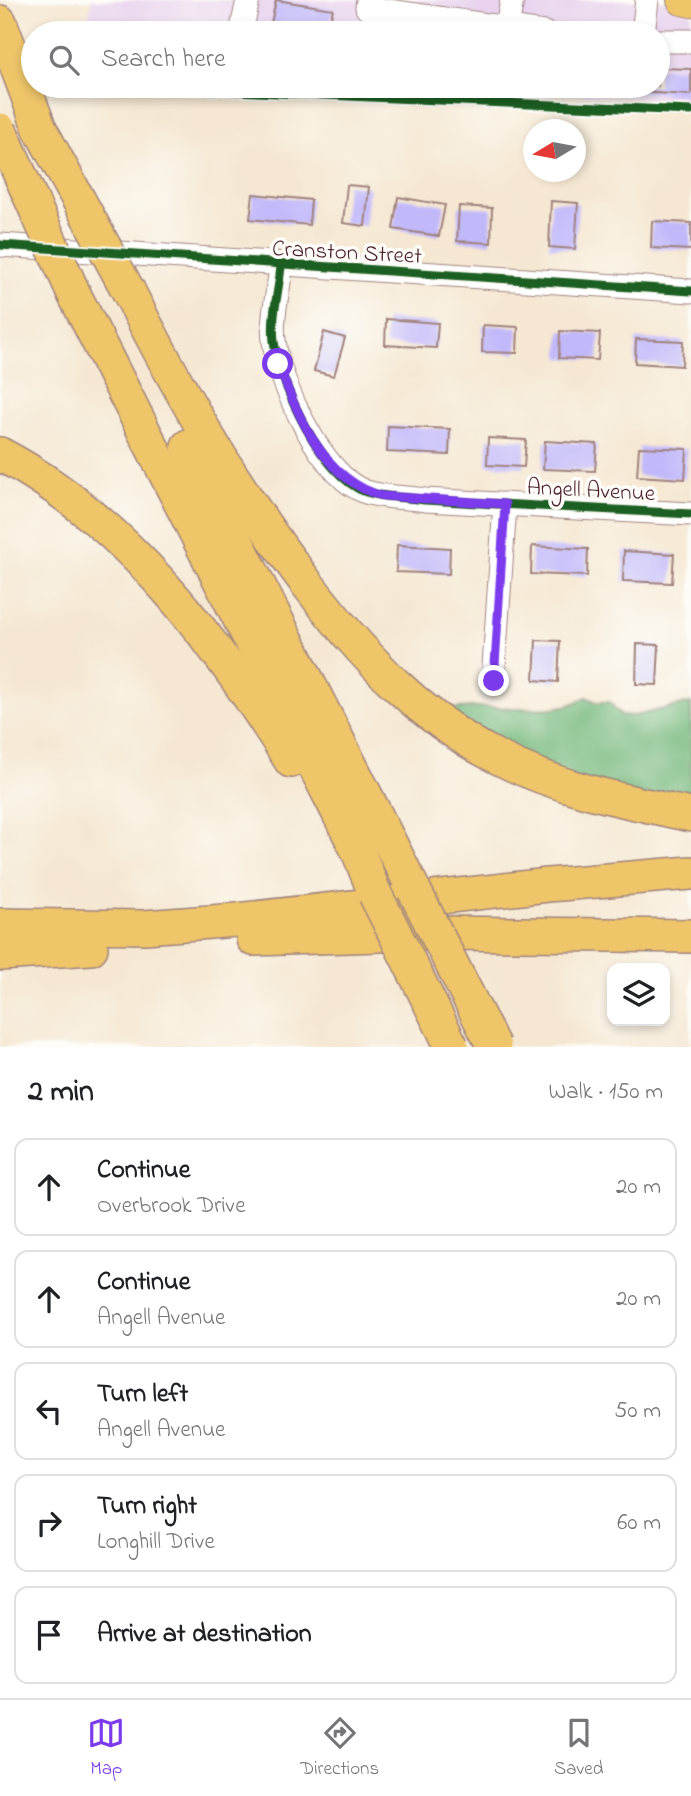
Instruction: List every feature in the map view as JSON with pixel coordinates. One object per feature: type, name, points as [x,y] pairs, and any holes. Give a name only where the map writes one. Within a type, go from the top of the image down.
[{"type":"highway","points":[[0,22],[21,78]]},
{"type":"highway","points":[[28,98],[40,129],[120,293],[494,1047]]},
{"type":"highway","points":[[0,130],[75,296],[358,851],[375,894],[452,1047]]},
{"type":"highway","points":[[120,293],[254,512],[355,643],[403,693],[463,738],[531,773],[595,794],[691,815]]},
{"type":"highway","points":[[0,454],[40,477],[86,510],[167,589],[246,691],[375,894]]},
{"type":"highway","points":[[0,925],[48,928],[171,925],[548,885],[691,873]]},
{"type":"highway","points":[[0,954],[318,935],[453,921],[691,920]]},
{"type":"highway","points":[[318,935],[554,933],[691,936]]},
{"type":"main road","points":[[682,0],[691,2]]},
{"type":"street","points":[[244,21],[248,0]]},
{"type":"street","points":[[368,0],[367,8],[458,21]]},
{"type":"street","points":[[508,21],[512,0]]},
{"type":"street","points":[[644,21],[647,0]]},
{"type":"street","points":[[670,41],[691,41]]},
{"type":"street","name":"Cranston Street","points":[[0,245],[281,266],[691,291]]},
{"type":"street","name":"Angell Avenue","points":[[281,266],[274,341],[288,391],[336,470],[365,492],[425,500],[691,514]]},
{"type":"street","points":[[494,681],[505,504]]},
{"type":"shaded area","points":[[92,0],[691,0],[691,101],[636,98],[670,98],[670,21],[88,21]]},
{"type":"green space","points":[[586,697],[596,702],[609,702],[621,715],[634,716],[691,703],[691,815],[561,781],[440,711],[473,707],[549,708],[575,703]]},
{"type":"building","points":[[276,0],[333,9],[330,21],[272,21]]},
{"type":"building","points":[[670,68],[691,69],[691,95],[670,94]]},
{"type":"building","points":[[347,185],[369,187],[365,226],[343,223]]},
{"type":"building","points":[[253,194],[311,200],[309,225],[250,219]]},
{"type":"building","points":[[398,197],[445,205],[439,236],[393,229]]},
{"type":"building","points":[[551,201],[578,203],[575,249],[549,247]]},
{"type":"building","points":[[459,206],[492,208],[491,243],[457,241]]},
{"type":"building","points":[[652,221],[691,223],[691,250],[651,248]]},
{"type":"building","points":[[386,319],[438,323],[436,348],[385,345]]},
{"type":"building","points":[[483,325],[518,327],[517,353],[482,352]]},
{"type":"building","points":[[560,331],[600,333],[598,360],[559,358]]},
{"type":"building","points":[[324,332],[345,338],[334,376],[314,371]]},
{"type":"building","points":[[636,339],[683,341],[682,366],[635,363]]},
{"type":"building","points":[[388,426],[450,429],[449,455],[387,452]]},
{"type":"building","points":[[488,438],[526,440],[524,467],[487,465]]},
{"type":"building","points":[[545,441],[597,444],[595,471],[543,469]]},
{"type":"building","points":[[639,447],[687,449],[685,479],[637,476]]},
{"type":"building","points":[[397,545],[450,548],[449,574],[396,572]]},
{"type":"building","points":[[532,546],[588,549],[587,576],[531,574]]},
{"type":"building","points":[[624,551],[674,554],[672,583],[623,581]]},
{"type":"building","points":[[536,640],[560,641],[558,682],[534,680]]},
{"type":"building","points":[[637,644],[659,645],[657,685],[636,684]]},
{"type":"cycle path","points":[[393,98],[691,111]]},
{"type":"cycle path","points":[[0,245],[691,291]]},
{"type":"cycle path","points":[[281,266],[273,331],[284,381],[319,449],[334,469],[350,483],[373,494],[425,500],[691,514]]},
{"type":"route","points":[[278,364],[288,391],[316,442],[349,483],[365,492],[383,496],[505,504],[499,558],[494,681]]}]
